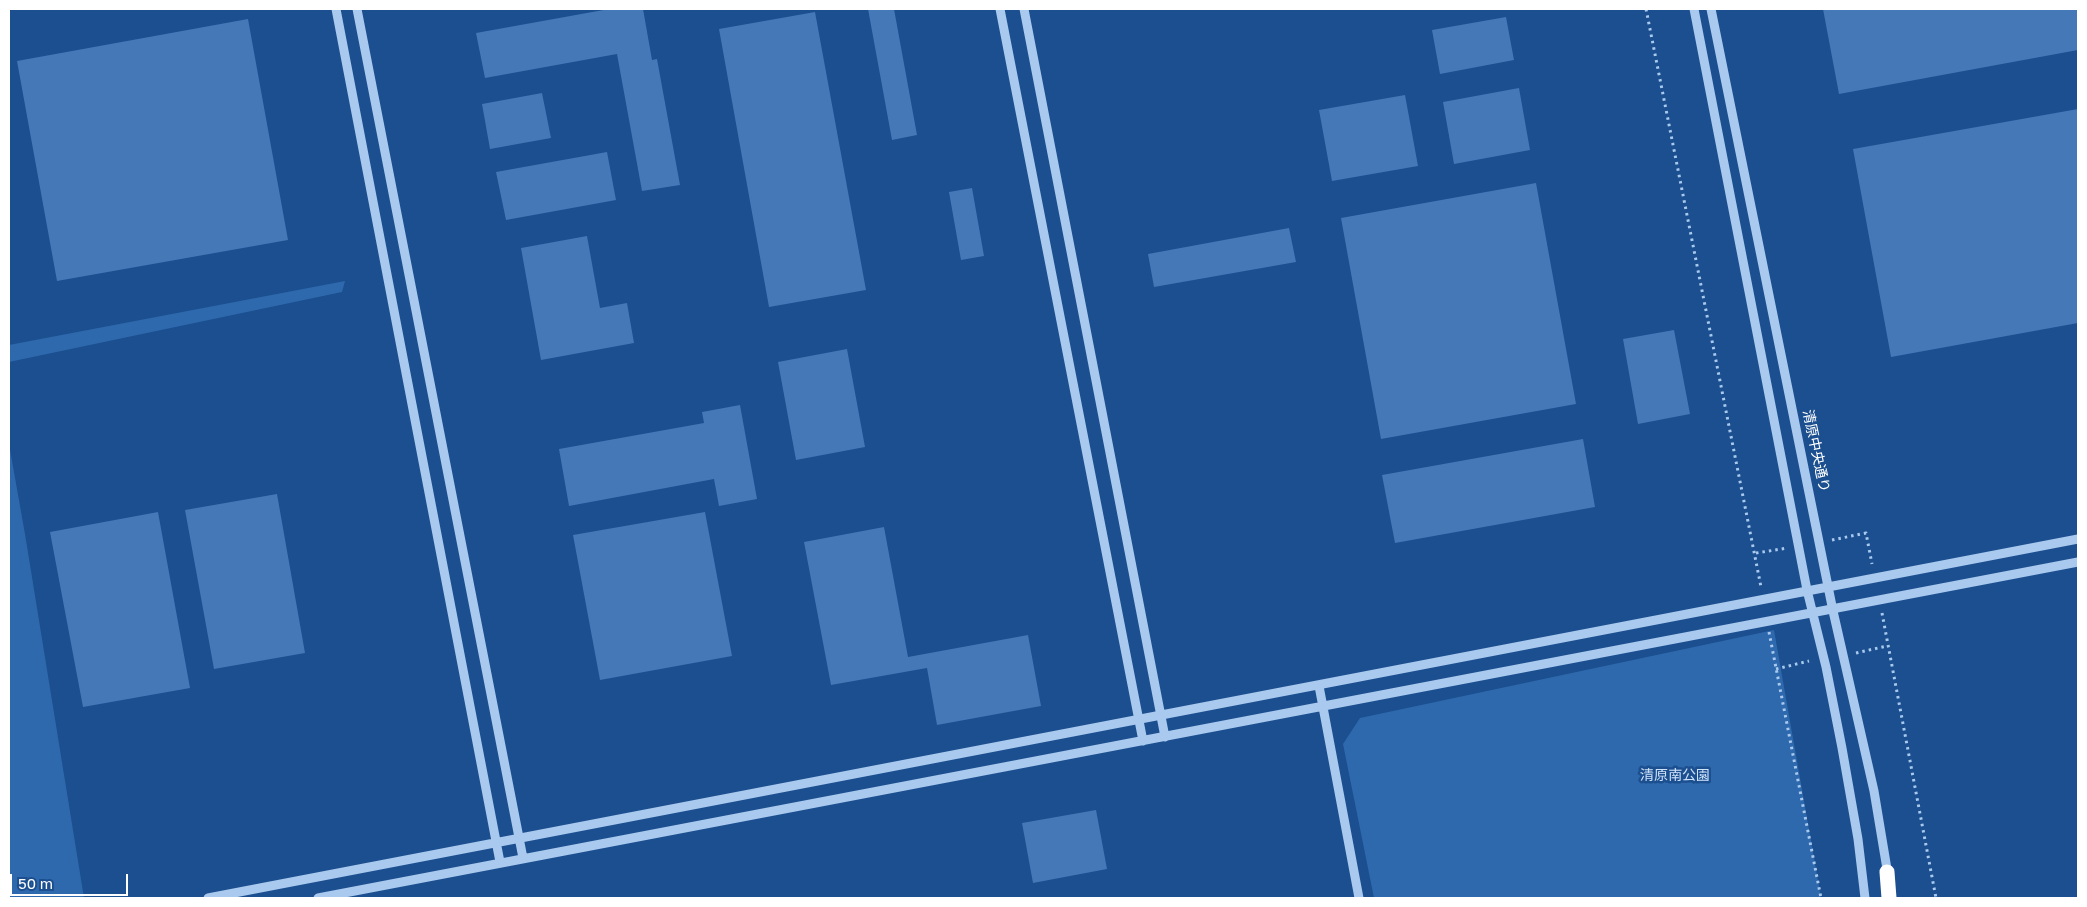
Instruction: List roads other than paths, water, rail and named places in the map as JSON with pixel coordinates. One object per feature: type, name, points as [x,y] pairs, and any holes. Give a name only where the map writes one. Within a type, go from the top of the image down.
[{"type":"highway","points":[[1887,872],[1890,898]]},
{"type":"street","points":[[336,9],[500,862]]},
{"type":"street","points":[[357,9],[523,858]]},
{"type":"street","points":[[1000,9],[1143,741]]},
{"type":"street","points":[[1024,9],[1165,737]]},
{"type":"street","points":[[1694,9],[1807,590],[1848,784],[1858,839],[1865,898]]},
{"type":"street","name":"清原中央通り","points":[[1711,9],[1833,610],[1874,790],[1887,872]]},
{"type":"street","points":[[208,898],[1161,717],[1807,590],[2078,539]]},
{"type":"street","points":[[318,898],[2078,562]]},
{"type":"street","points":[[1319,686],[1359,898]]},
{"type":"park label","name":"清原南公園","points":[[1675,776]]}]
